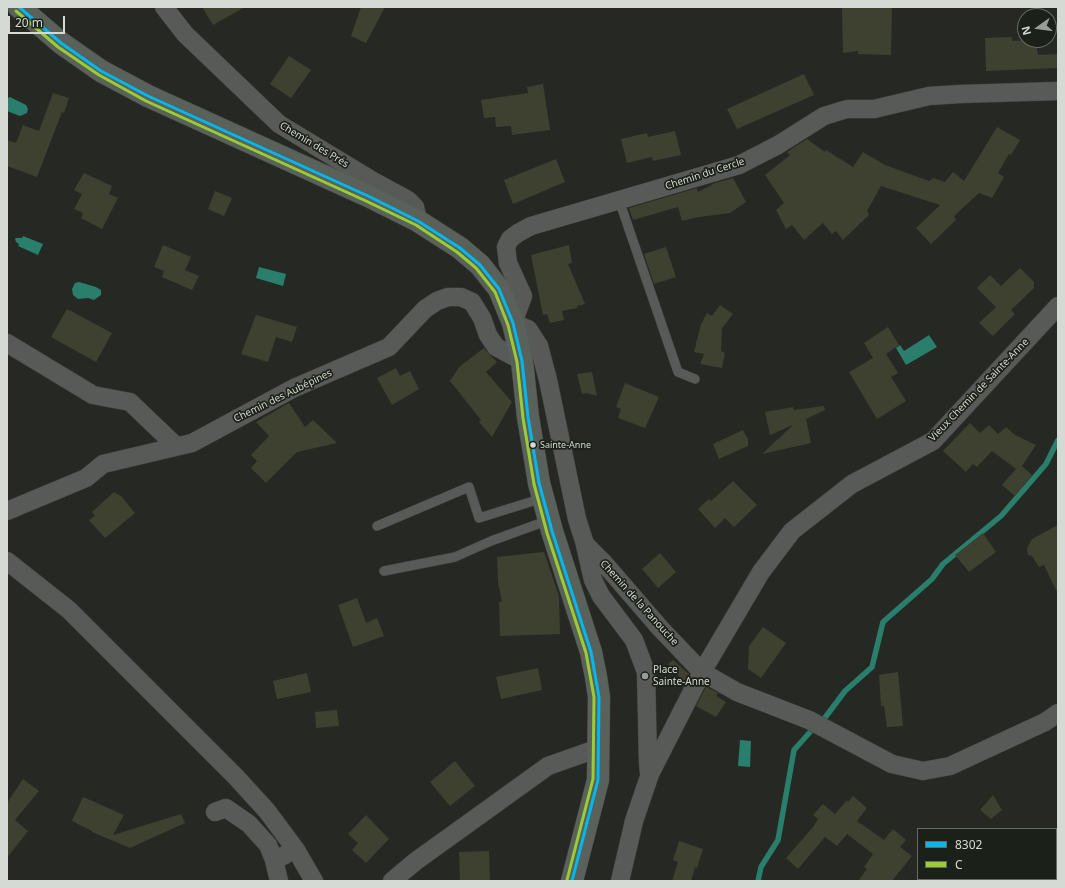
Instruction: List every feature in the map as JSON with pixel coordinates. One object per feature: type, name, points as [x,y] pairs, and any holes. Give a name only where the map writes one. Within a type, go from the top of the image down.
[{"type":"main road","points":[[19,7],[61,43],[101,71],[114,78],[148,96],[418,221],[460,248],[480,265],[499,289],[513,323],[522,361],[528,417],[539,483],[549,520],[591,652],[599,697],[598,780],[572,881]]},
{"type":"street","name":"Chemin des Prés","points":[[164,7],[185,34],[279,124],[373,181],[408,200],[415,207],[418,221]]},
{"type":"street","name":"Chemin du Cercle","points":[[513,323],[523,296],[508,263],[506,247],[510,239],[531,226],[739,165],[778,145],[824,116],[847,109],[874,109],[930,96],[1058,91]]},
{"type":"street","name":"Chemin des Aubépines","points":[[7,511],[86,478],[103,464],[192,443],[294,388],[389,347],[425,309],[437,301],[448,297],[461,297],[472,302],[482,318],[488,335],[496,347],[522,361]]},
{"type":"street","name":"Vieux Chemin de Sainte-Anne","points":[[702,672],[761,572],[792,531],[852,484],[933,441],[1058,306]]},
{"type":"street","name":"Chemin de la Panouche","points":[[513,323],[528,329],[539,346],[548,380],[577,519],[585,544],[603,562],[660,628],[702,672],[737,692],[809,720],[892,764],[923,771],[950,766],[1045,722],[1058,713]]},
{"type":"street","points":[[7,343],[94,395],[130,402],[176,446]]},
{"type":"street","points":[[585,544],[593,580],[601,596],[634,640],[646,672],[648,762],[650,774]]},
{"type":"street","points":[[7,561],[69,610],[236,777],[267,811],[296,850],[314,881]]},
{"type":"street","points":[[620,881],[634,821],[650,774],[702,672]]},
{"type":"street","points":[[392,881],[416,861],[548,766],[599,748]]},
{"type":"street","points":[[215,812],[226,808],[249,824],[268,845],[274,860],[279,881]]},
{"type":"street","points":[[274,860],[296,850]]},
{"type":"lane","points":[[619,200],[678,372],[695,379]]},
{"type":"lane","points":[[377,526],[469,486],[479,518],[543,498]]},
{"type":"lane","points":[[384,571],[455,557],[491,541],[549,520]]},
{"type":"shaded area","points":[[10,97],[26,105],[28,109],[27,113],[20,116],[7,111],[7,98]]},
{"type":"shaded area","points":[[23,236],[43,244],[38,255],[18,246],[19,244],[16,242],[15,238],[22,238]]},
{"type":"shaded area","points":[[259,267],[286,274],[283,286],[256,278]]},
{"type":"shaded area","points":[[79,282],[96,287],[101,290],[101,295],[94,300],[88,298],[78,299],[73,295],[72,289],[75,283]]},
{"type":"shaded area","points":[[929,335],[937,347],[906,365],[896,348],[900,345],[904,351]]},
{"type":"shaded area","points":[[740,740],[751,741],[750,767],[738,766]]},
{"type":"building","points":[[202,7],[245,7],[213,25]]},
{"type":"building","points":[[361,7],[385,7],[366,43],[351,36]]},
{"type":"building","points":[[842,7],[892,7],[891,55],[858,54],[858,51],[843,53]]},
{"type":"building","points":[[1012,37],[1012,41],[1017,41],[1017,48],[1037,48],[1038,55],[1058,54],[1058,68],[986,71],[985,38]]},
{"type":"building","points":[[289,56],[311,70],[291,98],[270,84]]},
{"type":"building","points":[[804,74],[814,95],[737,129],[727,109]]},
{"type":"building","points":[[543,84],[550,130],[512,135],[511,126],[496,127],[495,117],[484,118],[481,100],[528,93],[527,87]]},
{"type":"building","points":[[53,93],[69,98],[64,113],[62,112],[37,177],[7,166],[7,140],[16,143],[23,125],[39,131]]},
{"type":"building","points":[[997,127],[1020,140],[1011,155],[1009,154],[998,173],[1004,177],[992,198],[979,193],[954,216],[956,220],[931,244],[916,228],[940,205],[881,186],[867,211],[869,215],[843,240],[836,231],[832,234],[823,223],[804,240],[792,225],[786,229],[776,210],[784,203],[765,175],[790,155],[787,152],[807,139],[825,152],[826,150],[853,167],[863,152],[885,165],[929,181],[933,178],[945,182],[953,172],[964,181]]},
{"type":"building","points":[[675,131],[681,155],[653,161],[652,157],[627,163],[621,139],[647,133],[648,137]]},
{"type":"building","points":[[556,159],[565,182],[513,204],[504,180]]},
{"type":"building","points":[[84,173],[112,186],[109,194],[118,198],[102,229],[81,218],[83,213],[74,209],[82,194],[74,190]]},
{"type":"building","points":[[733,178],[746,202],[730,213],[682,221],[678,207],[633,220],[629,208],[697,188],[698,192],[715,183]]},
{"type":"building","points":[[215,191],[232,198],[224,216],[208,209]]},
{"type":"building","points":[[163,245],[191,257],[185,270],[199,276],[192,290],[162,277],[164,271],[154,267]]},
{"type":"building","points":[[569,245],[572,263],[568,264],[585,304],[577,306],[577,308],[562,311],[564,320],[550,323],[547,314],[543,315],[531,255]]},
{"type":"building","points":[[666,247],[676,277],[654,284],[644,254]]},
{"type":"building","points":[[1020,268],[1034,282],[1034,288],[1011,310],[1015,314],[993,336],[979,323],[996,307],[977,288],[990,275],[1001,286]]},
{"type":"building","points":[[720,305],[733,314],[722,328],[721,351],[725,353],[722,368],[700,364],[704,354],[694,352],[701,324],[707,313],[712,316]]},
{"type":"building","points":[[67,309],[112,333],[96,362],[51,337]]},
{"type":"building","points":[[256,315],[297,327],[292,342],[276,337],[268,362],[241,354]]},
{"type":"building","points":[[888,327],[899,345],[886,354],[898,373],[891,377],[906,401],[877,419],[849,372],[873,358],[864,343]]},
{"type":"building","points":[[484,348],[497,362],[486,372],[512,402],[492,437],[479,422],[481,420],[450,381],[459,367]]},
{"type":"building","points":[[396,368],[400,376],[410,371],[419,389],[392,405],[377,378]]},
{"type":"building","points":[[592,372],[597,396],[587,393],[582,394],[577,374]]},
{"type":"building","points":[[625,383],[659,397],[645,428],[618,418],[621,409],[616,407]]},
{"type":"building","points":[[289,403],[305,427],[313,420],[337,443],[297,452],[266,483],[251,468],[257,461],[251,455],[269,436],[256,422]]},
{"type":"building","points":[[824,406],[825,410],[806,419],[811,443],[762,454],[793,425],[770,435],[765,412],[793,407],[794,410]]},
{"type":"building","points":[[970,423],[980,433],[989,425],[998,434],[1006,427],[1015,435],[1036,445],[1022,466],[1032,475],[1015,496],[1002,485],[1016,469],[992,451],[977,467],[973,464],[966,472],[943,451]]},
{"type":"building","points":[[743,430],[748,439],[748,446],[719,459],[713,444]]},
{"type":"building","points":[[733,481],[757,505],[734,527],[725,518],[715,528],[698,509],[709,499],[711,501]]},
{"type":"building","points":[[114,492],[122,497],[135,513],[105,538],[89,520],[95,516],[92,512]]},
{"type":"building","points":[[1058,525],[1058,594],[1044,565],[1039,567],[1032,556],[1028,555],[1027,548],[1032,539]]},
{"type":"building","points":[[983,533],[996,552],[969,572],[955,555]]},
{"type":"building","points":[[544,552],[559,596],[560,634],[500,636],[499,602],[502,602],[498,582],[497,557]]},
{"type":"building","points":[[660,553],[676,572],[658,588],[642,569]]},
{"type":"building","points":[[357,598],[366,623],[377,618],[384,636],[353,647],[338,605]]},
{"type":"building","points":[[763,627],[786,643],[761,678],[748,669],[749,646]]},
{"type":"building","points":[[673,660],[689,674],[685,683],[668,664]]},
{"type":"building","points":[[538,668],[542,690],[501,699],[496,677]]},
{"type":"building","points":[[898,672],[903,726],[887,727],[884,706],[881,706],[879,675]]},
{"type":"building","points":[[307,673],[311,692],[277,699],[273,681]]},
{"type":"building","points":[[706,687],[718,693],[716,696],[726,702],[716,717],[696,706]]},
{"type":"building","points":[[337,710],[339,726],[316,728],[315,712]]},
{"type":"building","points":[[455,761],[475,786],[450,806],[430,782]]},
{"type":"building","points":[[23,779],[39,791],[15,820],[28,831],[7,858],[7,803]]},
{"type":"building","points":[[993,795],[1002,810],[991,819],[980,810]]},
{"type":"building","points":[[853,796],[867,808],[857,821],[884,840],[893,829],[906,840],[900,847],[912,856],[892,881],[858,881],[867,869],[864,867],[873,854],[847,834],[837,846],[825,837],[798,869],[786,858],[813,827],[818,819],[813,815],[823,804],[835,814],[847,800],[848,802]]},
{"type":"building","points":[[83,797],[124,815],[113,835],[181,814],[185,823],[130,848],[92,832],[72,821]]},
{"type":"building","points":[[366,815],[389,839],[366,863],[352,850],[358,843],[348,834]]},
{"type":"building","points":[[679,841],[703,849],[691,881],[672,881],[678,862],[673,860]]},
{"type":"building","points":[[489,851],[490,881],[460,881],[459,852]]},
{"type":"waterway","points":[[824,719],[845,691],[872,667],[883,622],[932,579],[943,564],[1001,516],[1046,464],[1058,440]]},
{"type":"waterway","points":[[758,881],[761,867],[778,840],[794,750],[811,731]]},
{"type":"transit line","name":"8302","points":[[19,7],[61,43],[101,71],[148,96],[368,196],[418,221],[460,248],[480,265],[499,289],[513,323],[522,361],[528,417],[539,483],[552,531],[591,652],[599,697],[598,780],[572,881]]},
{"type":"transit line","name":"C","points":[[16,11],[58,47],[99,75],[146,101],[416,225],[457,252],[476,268],[495,292],[508,325],[517,362],[523,418],[534,484],[547,533],[586,653],[594,697],[593,779],[567,880]]},
{"type":"place","name":"Sainte-Anne","points":[[533,445]]},
{"type":"place","name":"Place Sainte-Anne","points":[[645,676]]}]
